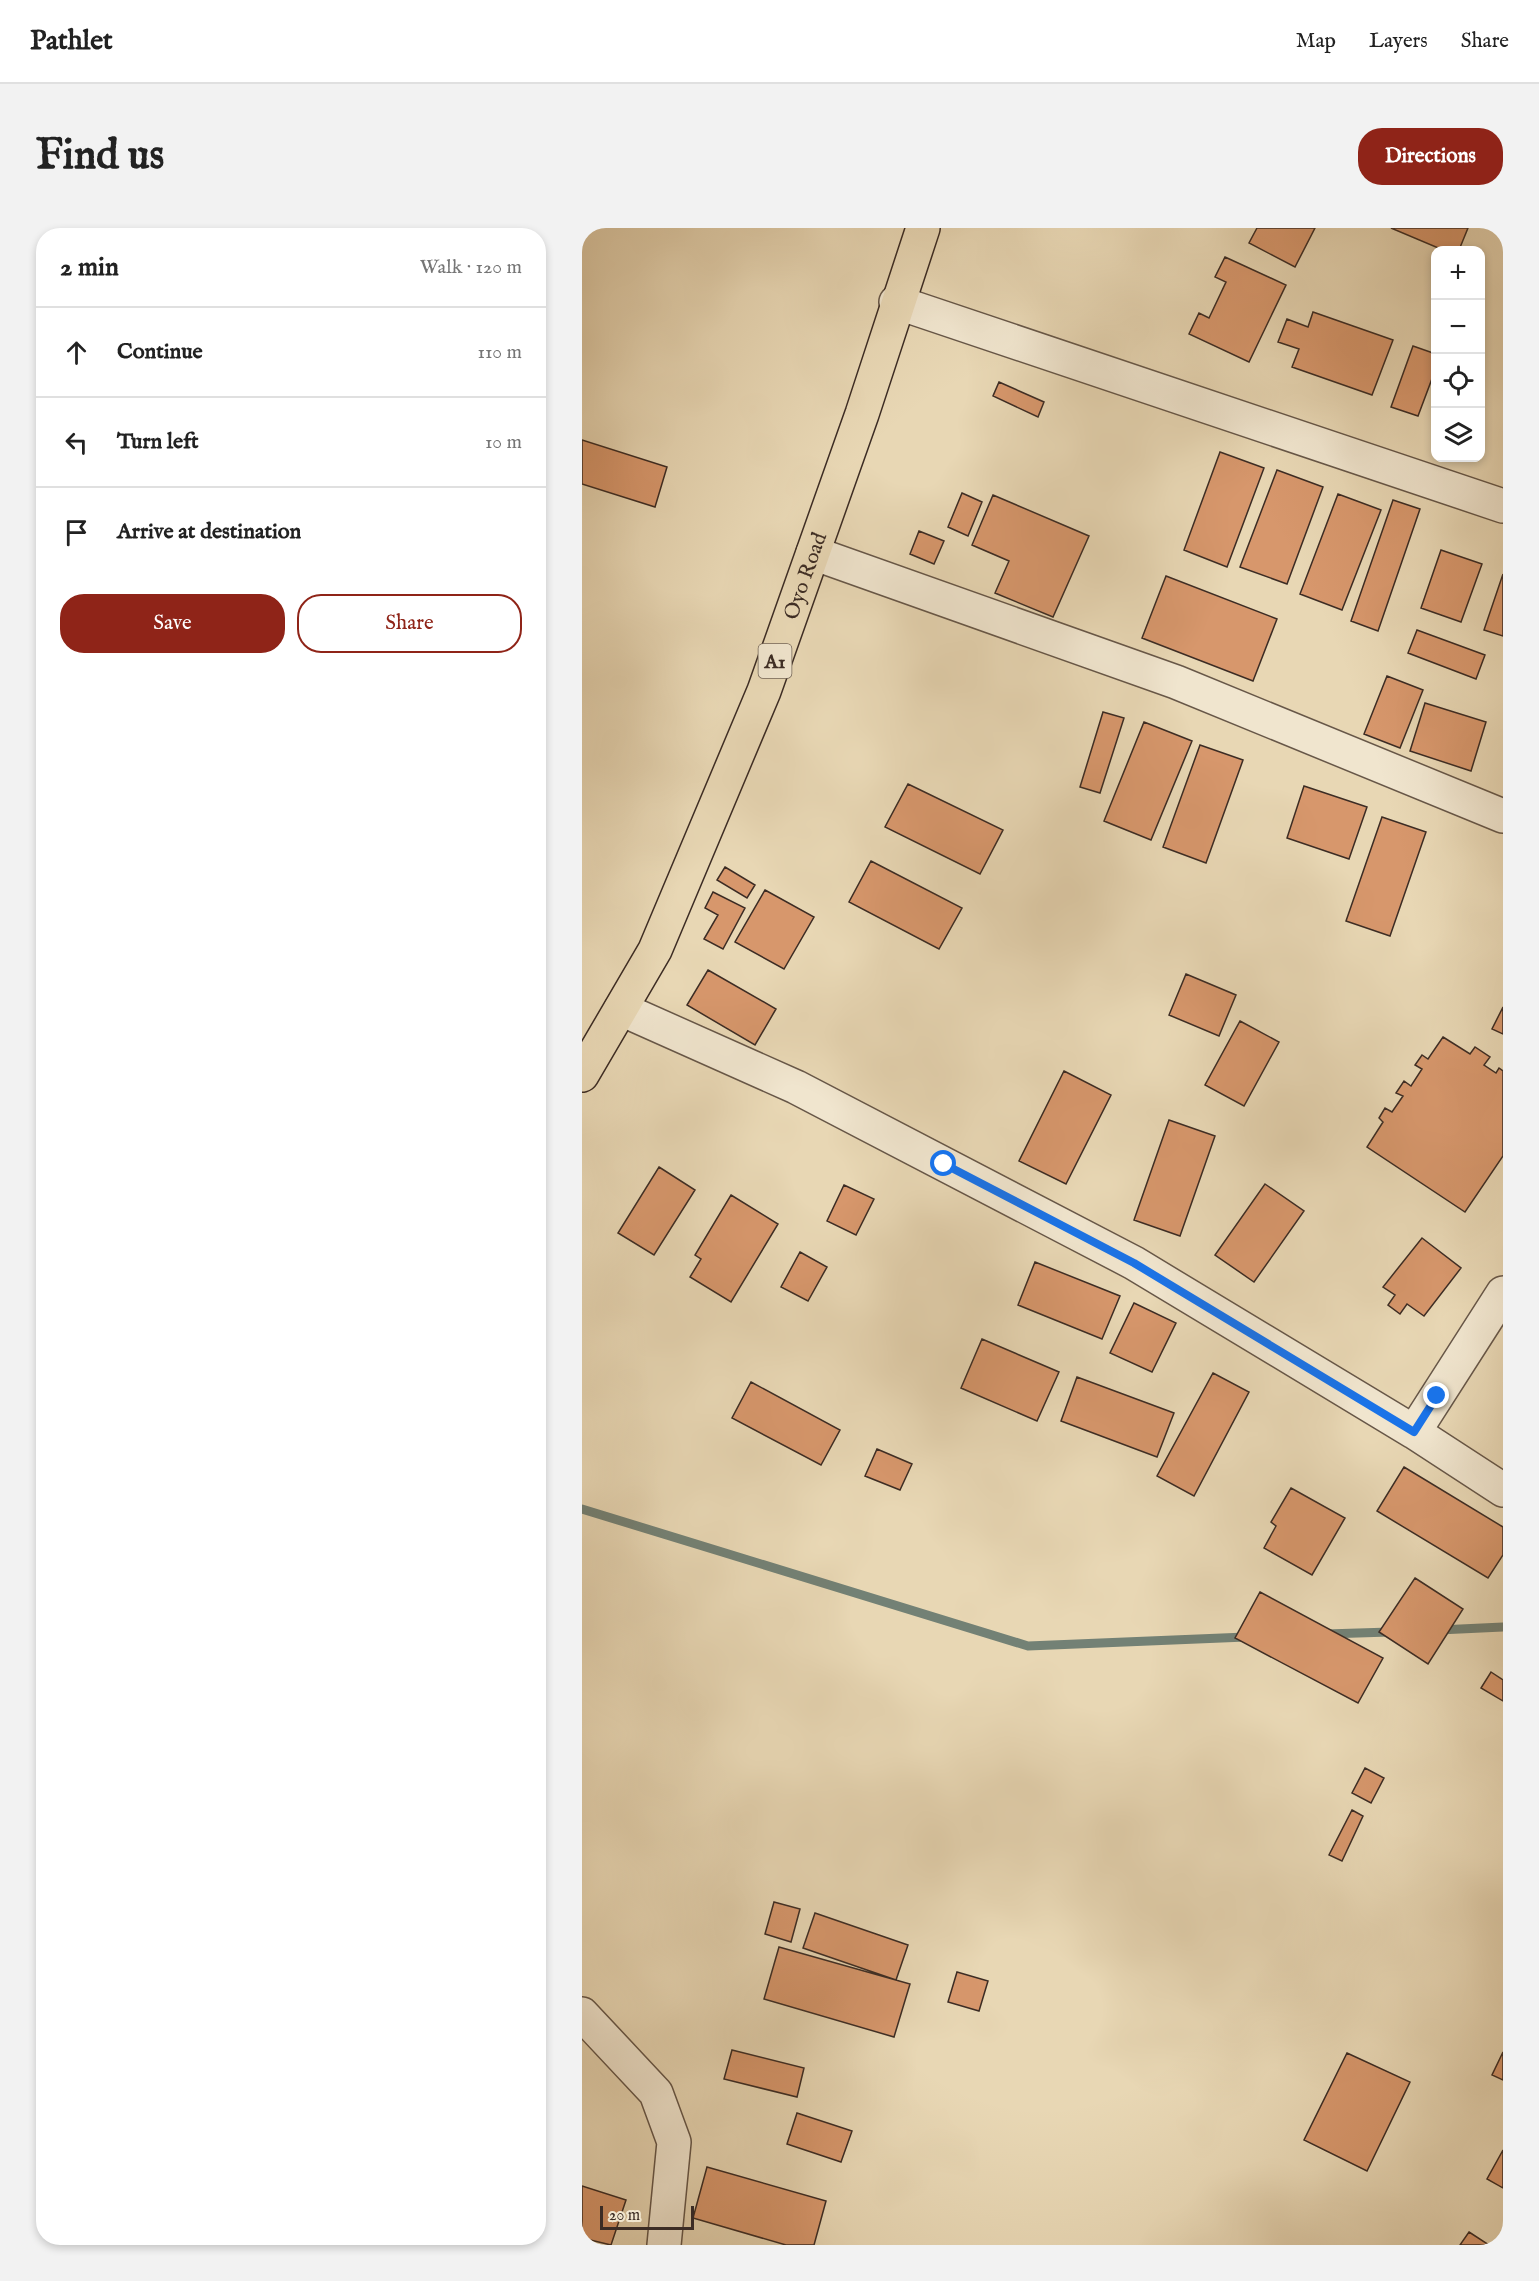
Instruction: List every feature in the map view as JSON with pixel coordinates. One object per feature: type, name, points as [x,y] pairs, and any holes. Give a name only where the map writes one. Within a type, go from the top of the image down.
[{"type":"highway","name":"Oyo Road","points":[[582,1075],[655,950],[764,691],[862,414],[923,228]]},
{"type":"street","points":[[897,302],[1503,506]]},
{"type":"street","points":[[813,553],[1176,682],[1503,816]]},
{"type":"street","points":[[621,1009],[796,1087],[1134,1263],[1414,1432],[1503,1490]]},
{"type":"street","points":[[1414,1432],[1503,1293]]},
{"type":"street","points":[[582,2014],[656,2093],[674,2142],[664,2245]]},
{"type":"building","points":[[1257,228],[1315,228],[1295,267],[1249,243]]},
{"type":"building","points":[[1391,228],[1468,228],[1461,246],[1434,246]]},
{"type":"building","points":[[1225,257],[1286,285],[1249,362],[1189,334],[1199,313],[1209,318],[1226,282],[1215,277]]},
{"type":"building","points":[[1313,312],[1393,340],[1372,395],[1292,367],[1299,349],[1278,342],[1287,319],[1308,327]]},
{"type":"building","points":[[1413,346],[1431,352],[1431,381],[1418,416],[1391,407]]},
{"type":"building","points":[[999,382],[1044,402],[1038,417],[993,396]]},
{"type":"building","points":[[582,440],[667,467],[655,507],[582,484]]},
{"type":"building","points":[[1220,452],[1264,468],[1227,567],[1184,550]]},
{"type":"building","points":[[1277,470],[1323,487],[1287,584],[1240,567]]},
{"type":"building","points":[[962,493],[982,502],[968,536],[948,527]]},
{"type":"building","points":[[1338,494],[1381,510],[1342,610],[1300,594]]},
{"type":"building","points":[[993,495],[1089,536],[1053,617],[995,593],[1009,561],[972,545]]},
{"type":"building","points":[[1393,500],[1420,509],[1378,631],[1351,621]]},
{"type":"building","points":[[919,531],[944,541],[934,564],[910,554]]},
{"type":"building","points":[[1441,550],[1482,564],[1461,622],[1421,608]]},
{"type":"building","points":[[1503,574],[1503,636],[1484,630]]},
{"type":"building","points":[[1166,576],[1277,619],[1253,681],[1142,638]]},
{"type":"building","points":[[1417,630],[1485,655],[1476,679],[1408,653]]},
{"type":"building","points":[[1387,676],[1423,690],[1400,748],[1364,734]]},
{"type":"building","points":[[1425,703],[1486,722],[1471,771],[1410,751]]},
{"type":"building","points":[[1103,712],[1124,718],[1100,793],[1080,787]]},
{"type":"building","points":[[1144,722],[1192,741],[1151,840],[1104,821]]},
{"type":"building","points":[[1200,745],[1243,760],[1206,863],[1163,847]]},
{"type":"building","points":[[908,784],[1003,830],[980,874],[885,827]]},
{"type":"building","points":[[1304,786],[1367,807],[1349,859],[1287,838]]},
{"type":"building","points":[[1382,817],[1426,832],[1390,936],[1346,921]]},
{"type":"building","points":[[871,861],[962,908],[939,949],[849,902]]},
{"type":"building","points":[[725,867],[755,885],[747,898],[717,880]]},
{"type":"building","points":[[765,890],[814,917],[784,969],[735,942]]},
{"type":"building","points":[[713,892],[745,908],[723,949],[704,939],[718,915],[705,908]]},
{"type":"building","points":[[708,970],[776,1009],[755,1045],[687,1005]]},
{"type":"building","points":[[1186,974],[1236,995],[1219,1036],[1169,1015]]},
{"type":"building","points":[[1503,1007],[1503,1034],[1492,1029]]},
{"type":"building","points":[[1240,1021],[1279,1042],[1244,1106],[1205,1085]]},
{"type":"building","points":[[1443,1037],[1470,1054],[1475,1047],[1490,1057],[1484,1065],[1496,1073],[1499,1068],[1503,1071],[1503,1156],[1465,1212],[1367,1147],[1383,1122],[1379,1118],[1385,1108],[1392,1112],[1403,1096],[1396,1093],[1404,1081],[1411,1086],[1422,1069],[1415,1065],[1422,1055],[1428,1059]]},
{"type":"building","points":[[1064,1071],[1111,1095],[1066,1184],[1019,1161]]},
{"type":"building","points":[[1169,1120],[1215,1136],[1180,1236],[1134,1220]]},
{"type":"building","points":[[659,1167],[695,1190],[654,1255],[618,1233]]},
{"type":"building","points":[[1265,1184],[1304,1211],[1254,1282],[1215,1255]]},
{"type":"building","points":[[844,1185],[874,1199],[856,1235],[827,1221]]},
{"type":"building","points":[[731,1195],[778,1224],[731,1302],[690,1277],[701,1259],[695,1255]]},
{"type":"building","points":[[1422,1238],[1461,1268],[1424,1316],[1407,1304],[1400,1314],[1388,1305],[1395,1295],[1383,1287]]},
{"type":"building","points":[[800,1252],[827,1267],[808,1301],[781,1287]]},
{"type":"building","points":[[1035,1262],[1120,1296],[1102,1339],[1018,1305]]},
{"type":"building","points":[[1134,1303],[1176,1323],[1152,1372],[1110,1353]]},
{"type":"building","points":[[982,1339],[1059,1372],[1037,1421],[961,1388]]},
{"type":"building","points":[[1213,1373],[1249,1392],[1194,1496],[1157,1476]]},
{"type":"building","points":[[1077,1377],[1174,1413],[1157,1457],[1061,1421]]},
{"type":"building","points":[[751,1382],[840,1430],[821,1465],[732,1418]]},
{"type":"building","points":[[877,1449],[912,1464],[900,1490],[865,1476]]},
{"type":"building","points":[[1404,1467],[1503,1527],[1503,1555],[1488,1578],[1377,1511]]},
{"type":"building","points":[[1291,1488],[1345,1518],[1312,1575],[1264,1548],[1276,1526],[1271,1522]]},
{"type":"building","points":[[1415,1578],[1463,1609],[1428,1664],[1379,1632]]},
{"type":"building","points":[[1260,1592],[1383,1658],[1358,1703],[1235,1638]]},
{"type":"building","points":[[1491,1672],[1503,1680],[1503,1701],[1481,1688]]},
{"type":"building","points":[[1365,1768],[1384,1778],[1371,1803],[1352,1793]]},
{"type":"building","points":[[1352,1810],[1363,1816],[1342,1861],[1329,1855]]},
{"type":"building","points":[[774,1902],[800,1909],[791,1942],[765,1934]]},
{"type":"building","points":[[815,1913],[908,1945],[896,1980],[803,1948]]},
{"type":"building","points":[[779,1947],[910,1984],[894,2037],[764,1999]]},
{"type":"building","points":[[957,1972],[988,1981],[979,2011],[948,2002]]},
{"type":"building","points":[[732,2050],[804,2068],[797,2097],[724,2079]]},
{"type":"building","points":[[1503,2052],[1503,2080],[1492,2075]]},
{"type":"building","points":[[1347,2053],[1410,2082],[1367,2171],[1304,2140]]},
{"type":"building","points":[[797,2113],[852,2131],[841,2162],[787,2144]]},
{"type":"building","points":[[1503,2150],[1503,2188],[1487,2179]]},
{"type":"building","points":[[707,2167],[826,2201],[814,2245],[786,2245],[693,2218]]},
{"type":"building","points":[[582,2186],[626,2200],[611,2245],[582,2238]]},
{"type":"building","points":[[1469,2232],[1489,2245],[1460,2245]]},
{"type":"waterway","points":[[582,1509],[1028,1646],[1246,1637]]},
{"type":"waterway","points":[[1439,1630],[1503,1627]]},
{"type":"waterway","points":[[1326,1634],[1390,1632]]},
{"type":"route","points":[[944,1164],[1134,1263],[1414,1432],[1437,1396]]}]
